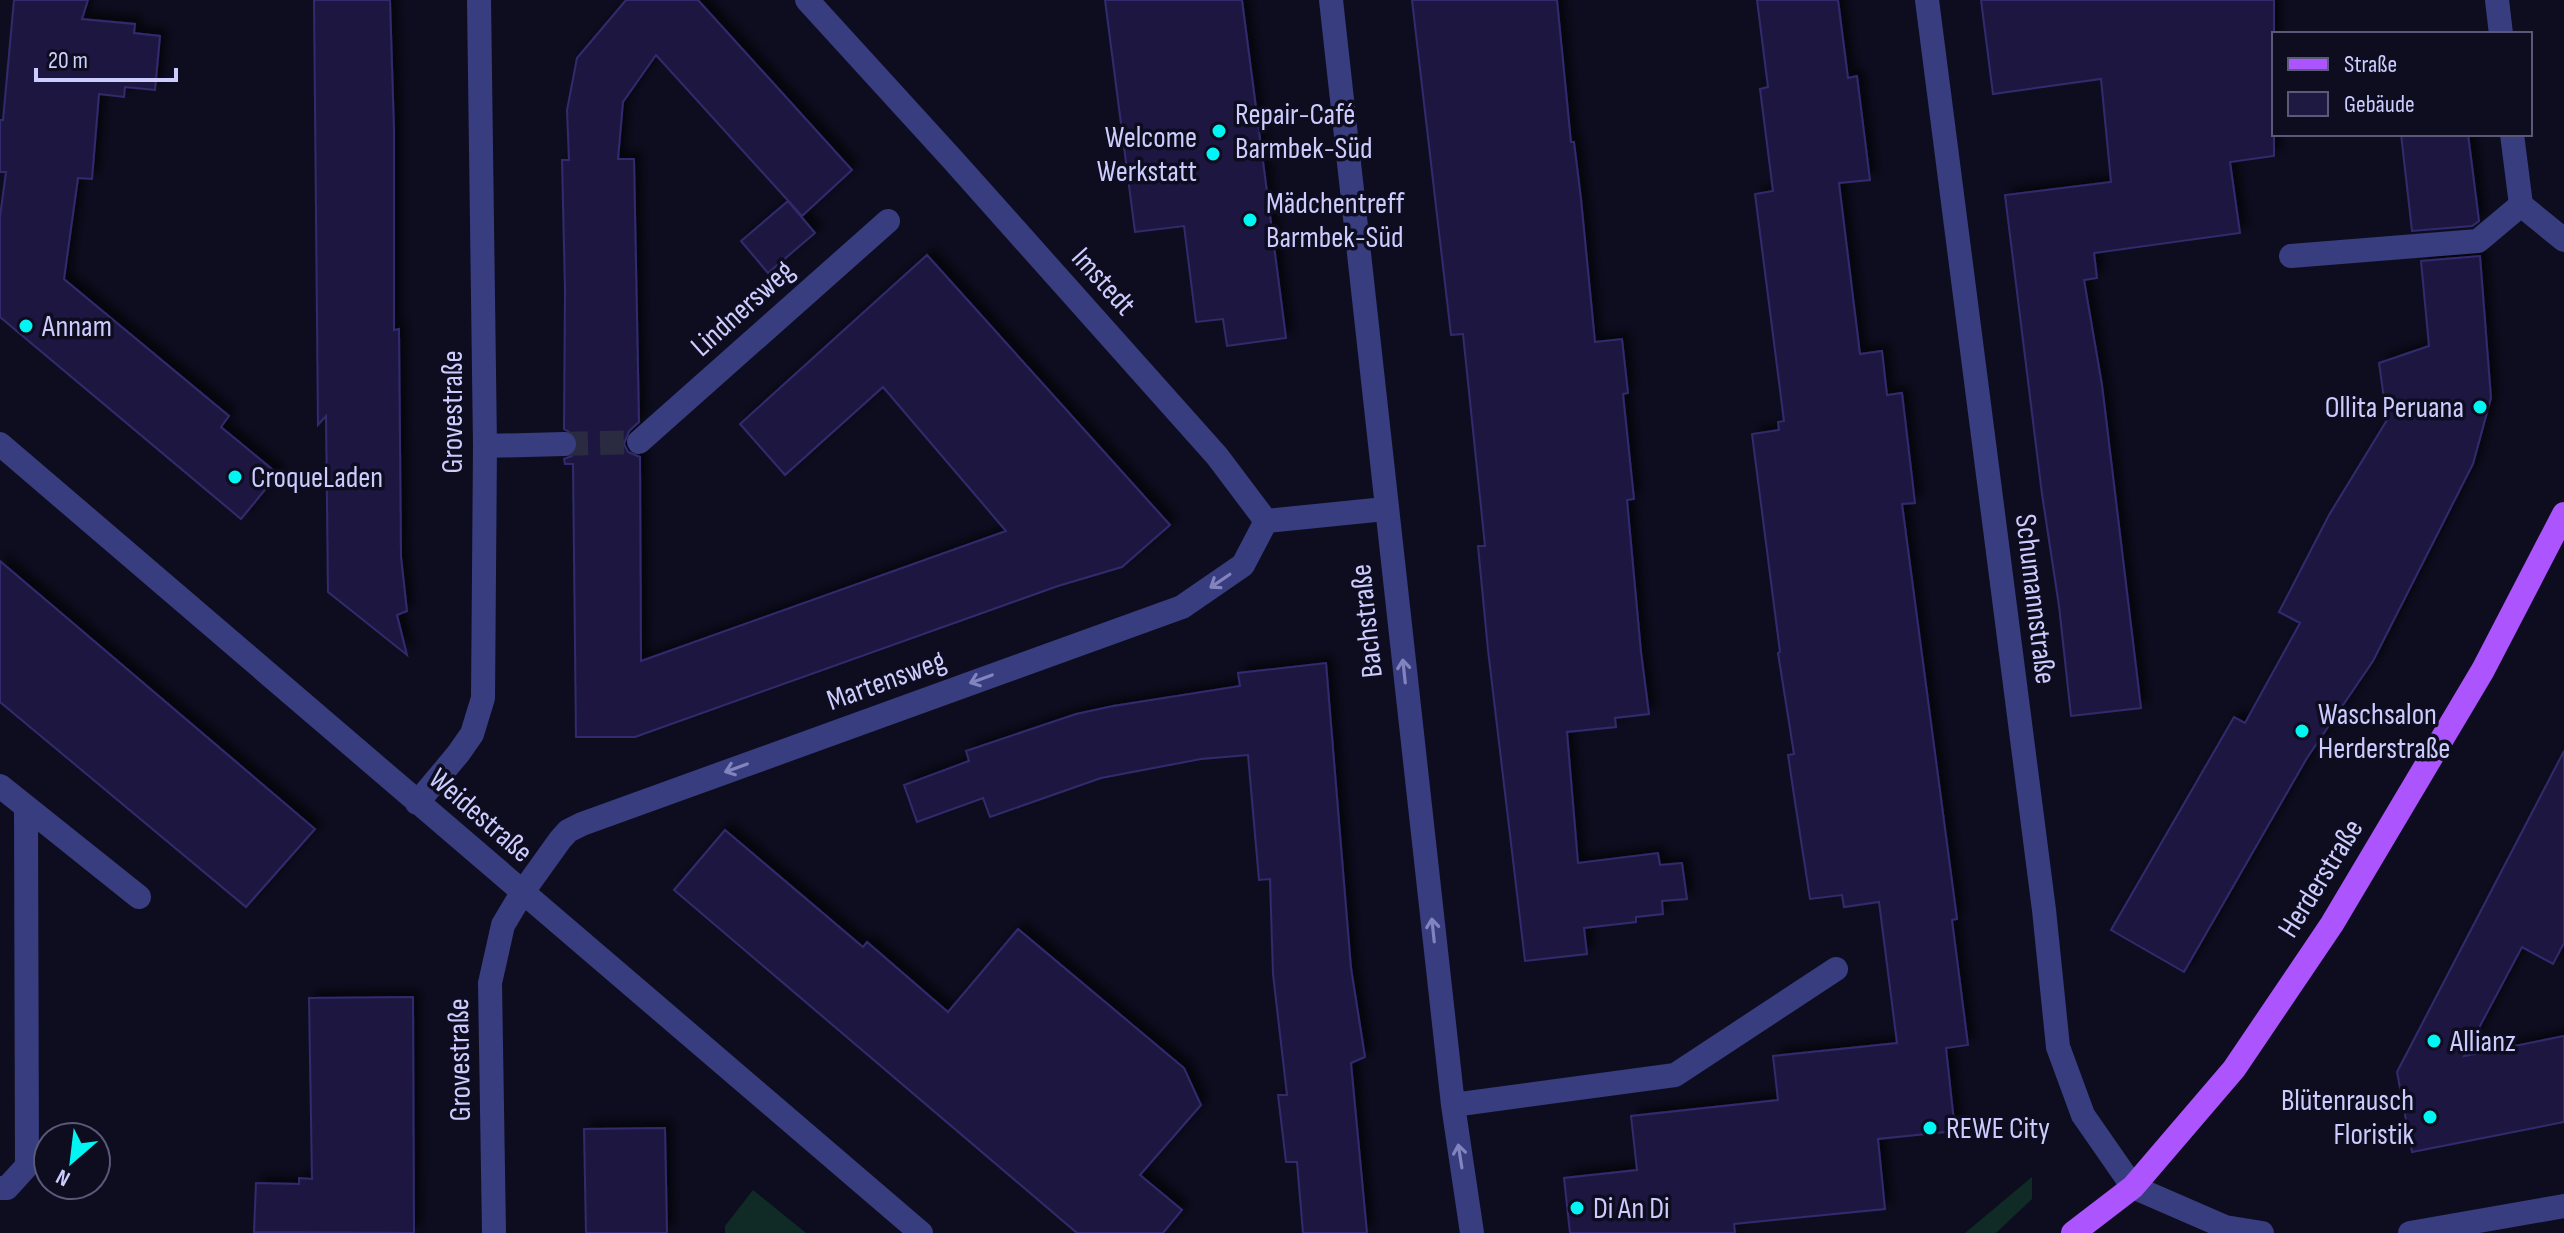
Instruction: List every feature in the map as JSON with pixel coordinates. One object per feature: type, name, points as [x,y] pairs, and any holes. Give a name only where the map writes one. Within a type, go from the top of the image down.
[{"type":"main road","name":"Herderstraße","points":[[2073,1233],[2133,1187],[2234,1069],[2332,924],[2483,670],[2564,514]]},
{"type":"street","name":"Grovestraße","points":[[417,803],[472,734],[483,698],[485,446],[479,0]]},
{"type":"street","name":"Imstedt","points":[[807,0],[1217,456],[1266,521]]},
{"type":"street","name":"Bachstraße","points":[[1331,0],[1453,1105],[1472,1233]]},
{"type":"street","name":"Schumannstraße","points":[[1927,0],[2044,910],[2058,1047],[2083,1115],[2133,1187]]},
{"type":"street","points":[[2497,0],[2501,32]]},
{"type":"street","points":[[2512,136],[2521,205],[2564,240]]},
{"type":"street","points":[[2291,256],[2478,241],[2521,205]]},
{"type":"street","name":"Lindnersweg","points":[[639,442],[888,221]]},
{"type":"street","name":"Weidestraße","points":[[0,444],[921,1233]]},
{"type":"street","points":[[485,446],[564,444]]},
{"type":"street","points":[[1266,521],[1385,509]]},
{"type":"street","name":"Martensweg","points":[[522,893],[568,831],[582,824],[1182,607],[1243,565],[1266,521]]},
{"type":"street","points":[[0,786],[139,897]]},
{"type":"street","points":[[0,1188],[7,1188],[27,1166],[26,807]]},
{"type":"street","name":"Grovestraße","points":[[494,1233],[490,983],[503,925],[522,893]]},
{"type":"street","points":[[1453,1105],[1675,1075],[1836,969]]},
{"type":"street","points":[[2133,1187],[2225,1227],[2262,1233]]},
{"type":"street","points":[[2410,1233],[2515,1225],[2564,1206]]},
{"type":"green space","points":[[2032,1177],[2032,1199],[1996,1233],[1965,1233]]},
{"type":"green space","points":[[753,1190],[806,1233],[725,1233],[725,1226]]},
{"type":"building","points":[[14,0],[88,0],[82,19],[135,24],[134,33],[160,36],[155,90],[125,87],[124,97],[99,94],[92,179],[78,178],[64,279],[229,416],[221,427],[278,474],[241,519],[0,317],[0,217],[6,172],[0,172],[0,120],[3,120]]},
{"type":"building","points":[[314,0],[390,0],[394,130],[394,330],[399,329],[401,557],[407,611],[397,615],[407,655],[328,592],[326,416],[318,425]]},
{"type":"building","points":[[626,0],[698,0],[852,170],[802,216],[656,55],[623,102],[618,159],[634,159],[639,422],[629,431],[624,444],[628,452],[640,457],[641,661],[1006,531],[883,387],[785,475],[740,424],[927,255],[1170,525],[1122,567],[1058,586],[635,737],[576,737],[573,464],[565,464],[564,459],[572,456],[579,444],[576,436],[564,429],[562,160],[569,160],[567,110],[577,58]]},
{"type":"building","points":[[1105,0],[1242,0],[1286,338],[1227,346],[1223,319],[1196,322],[1184,226],[1135,232]]},
{"type":"building","points":[[1412,0],[1557,0],[1595,342],[1622,339],[1628,393],[1623,394],[1634,499],[1627,500],[1649,714],[1615,718],[1616,727],[1567,732],[1578,863],[1658,853],[1660,865],[1682,863],[1687,899],[1662,901],[1663,914],[1636,917],[1636,922],[1584,928],[1587,954],[1525,961],[1488,650],[1478,546],[1485,546],[1463,334],[1451,335]]},
{"type":"building","points":[[1757,0],[1838,0],[1848,78],[1857,76],[1870,180],[1839,183],[1860,354],[1882,351],[1887,395],[1902,393],[1915,503],[1902,504],[1957,919],[1952,920],[1968,1045],[1946,1048],[1955,1131],[1878,1139],[1885,1209],[1734,1224],[1735,1233],[1570,1233],[1564,1178],[1637,1170],[1631,1116],[1778,1100],[1773,1056],[1897,1043],[1879,902],[1844,907],[1842,895],[1810,899],[1788,755],[1794,754],[1778,653],[1752,434],[1779,430],[1778,422],[1784,421],[1755,194],[1773,191],[1760,89],[1768,87]]},
{"type":"building","points":[[1981,0],[2274,0],[2274,156],[2230,162],[2240,233],[2094,253],[2097,278],[2084,280],[2102,385],[2141,708],[2071,716],[2005,195],[2111,182],[2101,79],[1993,94]]},
{"type":"building","points":[[2401,136],[2468,136],[2479,221],[2472,226],[2412,231]]},
{"type":"building","points":[[788,201],[815,233],[768,273],[741,241]]},
{"type":"building","points":[[2480,256],[2491,398],[2473,464],[2373,661],[2307,758],[2184,972],[2111,930],[2234,717],[2245,723],[2300,623],[2279,612],[2329,515],[2387,420],[2379,363],[2429,346],[2421,261]]},
{"type":"building","points":[[0,561],[315,829],[246,907],[0,702]]},
{"type":"building","points":[[1326,663],[1351,968],[1365,1057],[1351,1063],[1367,1233],[1303,1233],[1297,1162],[1286,1162],[1278,1095],[1287,1095],[1273,974],[1270,879],[1259,880],[1248,755],[1201,759],[1101,778],[990,817],[983,798],[917,822],[904,785],[969,761],[966,751],[1076,714],[1240,686],[1238,673]]},
{"type":"building","points":[[2564,751],[2564,943],[2553,964],[2522,947],[2464,1056],[2564,1036],[2564,1122],[2412,1152],[2397,1072]]},
{"type":"building","points":[[725,830],[863,947],[867,942],[948,1012],[1018,929],[1184,1068],[1201,1105],[1140,1175],[1182,1210],[1163,1233],[1077,1233],[674,890]]},
{"type":"building","points":[[413,997],[414,1233],[254,1232],[256,1183],[299,1184],[299,1178],[312,1179],[309,998]]},
{"type":"building","points":[[665,1128],[667,1233],[586,1233],[584,1129]]},
{"type":"tunnel","points":[[564,444],[639,442]]},
{"type":"place","name":"Repair-Café Barmbek-Süd","points":[[1219,131]]},
{"type":"place","name":"Welcome Werkstatt","points":[[1213,154]]},
{"type":"place","name":"Mädchentreff Barmbek-Süd","points":[[1250,220]]},
{"type":"place","name":"Annam","points":[[26,326]]},
{"type":"place","name":"Ollita Peruana","points":[[2480,407]]},
{"type":"place","name":"CroqueLaden","points":[[235,477]]},
{"type":"place","name":"Waschsalon Herderstraße","points":[[2302,731]]},
{"type":"place","name":"Allianz","points":[[2434,1041]]},
{"type":"place","name":"Blütenrausch Floristik","points":[[2430,1117]]},
{"type":"place","name":"REWE City","points":[[1930,1128]]},
{"type":"place","name":"Di An Di","points":[[1577,1208]]}]
